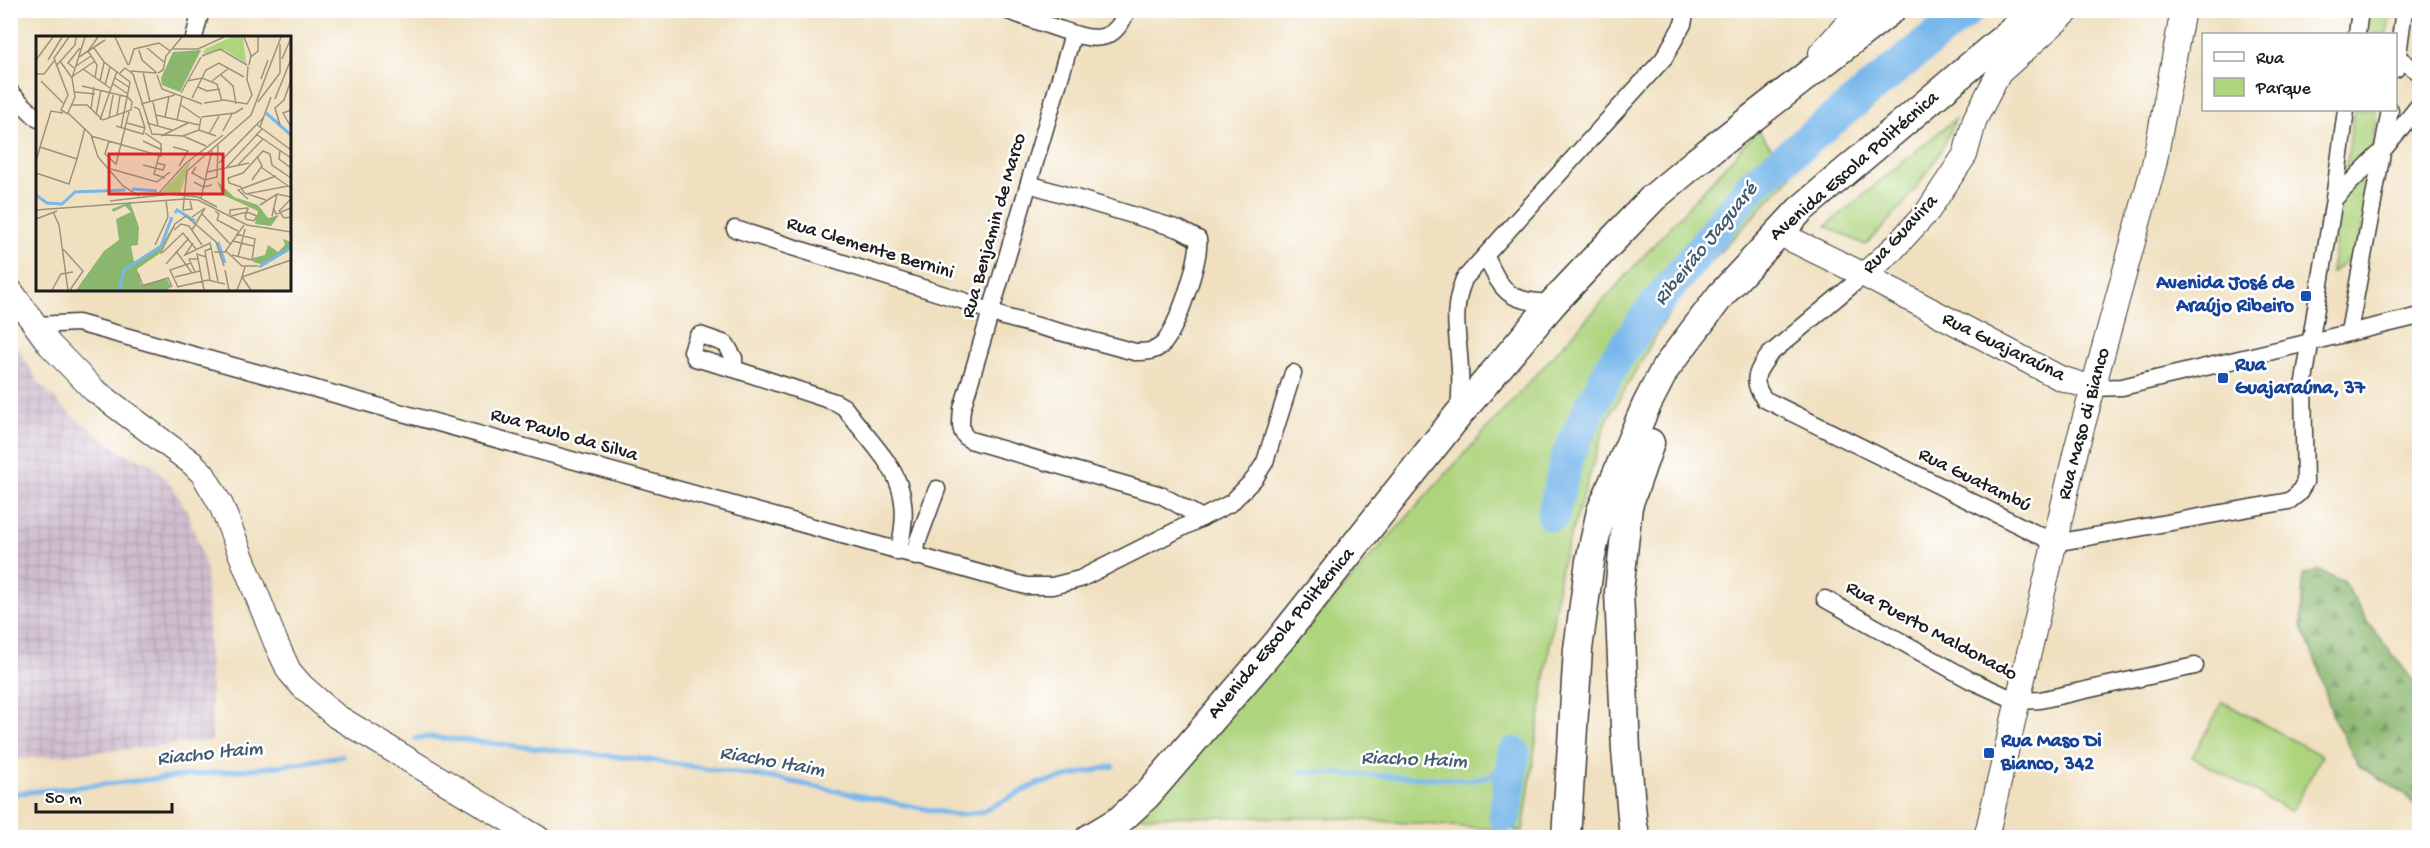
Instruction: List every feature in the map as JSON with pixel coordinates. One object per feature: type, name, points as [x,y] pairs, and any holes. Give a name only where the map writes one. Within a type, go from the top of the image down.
[{"type":"highway","name":"Avenida Escola Politécnica","points":[[1090,837],[1108,828],[1140,803],[1279,641],[1459,414],[1553,303],[1653,198],[1891,10]]},
{"type":"highway","name":"Avenida Escola Politécnica","points":[[1566,837],[1578,649],[1586,588],[1601,511],[1646,406],[1665,369],[1721,295],[1800,210],[2037,10]]},
{"type":"highway","points":[[1637,837],[1633,827],[1626,750],[1619,592],[1628,506],[1659,419],[1665,369]]},
{"type":"main road","name":"Avenida Escola Politécnica","points":[[1780,96],[1860,10]]},
{"type":"main road","name":"Rua Guavira","points":[[1864,275],[1894,248],[1928,211],[1965,155],[1975,119],[1999,73],[2069,10]]},
{"type":"main road","name":"Rua Maso di Bianco","points":[[1986,837],[2093,388],[2154,165],[2183,10]]},
{"type":"main road","name":"Rua Guajaraúna","points":[[1778,233],[1864,275],[2060,378],[2093,388]]},
{"type":"main road","points":[[10,290],[50,345],[94,390],[192,463],[203,474],[229,522],[276,643],[289,670],[302,686],[336,716],[538,837]]},
{"type":"street","points":[[194,36],[201,10]]},
{"type":"street","points":[[1005,10],[1088,39],[1100,38],[1115,31],[1127,10]]},
{"type":"street","points":[[1459,414],[1460,370],[1455,314],[1464,279],[1665,58],[1683,24],[1686,10]]},
{"type":"street","points":[[2357,33],[2360,10]]},
{"type":"street","points":[[2397,56],[2404,10]]},
{"type":"street","name":"Rua Benjamin de Marco","points":[[1073,34],[962,409],[961,430],[970,440],[1161,495],[1202,518]]},
{"type":"street","points":[[2397,63],[2420,73]]},
{"type":"street","points":[[10,92],[36,117]]},
{"type":"street","points":[[2334,199],[2384,149],[2420,104]]},
{"type":"street","points":[[2055,543],[2289,501],[2298,494],[2304,482],[2302,387],[2334,199],[2346,111]]},
{"type":"street","points":[[2349,332],[2390,111]]},
{"type":"street","name":"Rua Clemente Bernini","points":[[735,229],[882,274],[1004,317],[1127,350],[1146,352],[1160,347],[1166,341],[1190,283],[1199,245],[1198,239],[1192,235],[1029,184]]},
{"type":"street","points":[[1486,256],[1498,284],[1506,292],[1531,302],[1553,303]]},
{"type":"street","name":"Rua Guavira","points":[[1770,354],[1864,275]]},
{"type":"street","name":"Rua Guajaraúna","points":[[2093,388],[2122,387],[2420,316]]},
{"type":"street","name":"Rua Paulo da Silva","points":[[36,325],[78,323],[87,325],[1026,586],[1052,585],[1080,579],[1231,503],[1255,478],[1265,462],[1293,373]]},
{"type":"street","name":"Rua Guatambú","points":[[1770,354],[1756,376],[1758,391],[1764,399],[2055,543]]},
{"type":"street","points":[[734,369],[844,407],[896,476],[903,493],[906,513],[898,552]]},
{"type":"street","points":[[916,557],[917,543],[937,489]]},
{"type":"street","name":"Rua Puerto Maldonado","points":[[1825,599],[1970,681],[2017,701],[2040,700],[2195,666]]},
{"type":"shaded area","points":[[11,337],[39,383],[70,414],[121,452],[152,464],[171,485],[188,513],[206,567],[212,741],[11,760]]},
{"type":"green space","points":[[2368,11],[2391,11],[2387,33],[2365,33]]},
{"type":"green space","points":[[2354,111],[2377,111],[2358,251],[2331,273]]},
{"type":"green space","points":[[1955,119],[1940,152],[1917,187],[1865,245],[1826,226]]},
{"type":"green space","points":[[1758,130],[1792,175],[1679,296],[1607,420],[1561,566],[1523,831],[1335,818],[1136,816]]},
{"type":"green space","points":[[2317,570],[2343,581],[2371,627],[2419,688],[2419,809],[2403,793],[2359,766],[2333,717],[2317,665],[2301,625],[2303,575]]},
{"type":"green space","points":[[2223,702],[2322,756],[2291,812],[2192,757]]},
{"type":"waterway","name":"Ribeirão Jaguaré","points":[[1553,515],[1567,458],[1615,360],[1652,309],[1753,184],[1968,10]]},
{"type":"waterway","name":"Riacho Itaim","points":[[416,738],[432,737],[649,760],[773,778],[955,815],[981,812],[1037,784],[1113,766]]},
{"type":"waterway","name":"Riacho Itaim","points":[[1302,772],[1474,780],[1492,775],[1514,753]]},
{"type":"waterway","name":"Ribeirão Jaguaré","points":[[1505,816],[1514,753]]},
{"type":"waterway","name":"Riacho Itaim","points":[[10,794],[279,766],[342,756]]},
{"type":"place","name":"Avenida José de Araújo Ribeiro","points":[[2306,296]]},
{"type":"place","name":"Rua Guajaraúna, 37","points":[[2223,378]]},
{"type":"place","name":"Rua Maso Di Bianco, 342","points":[[1989,753]]}]
